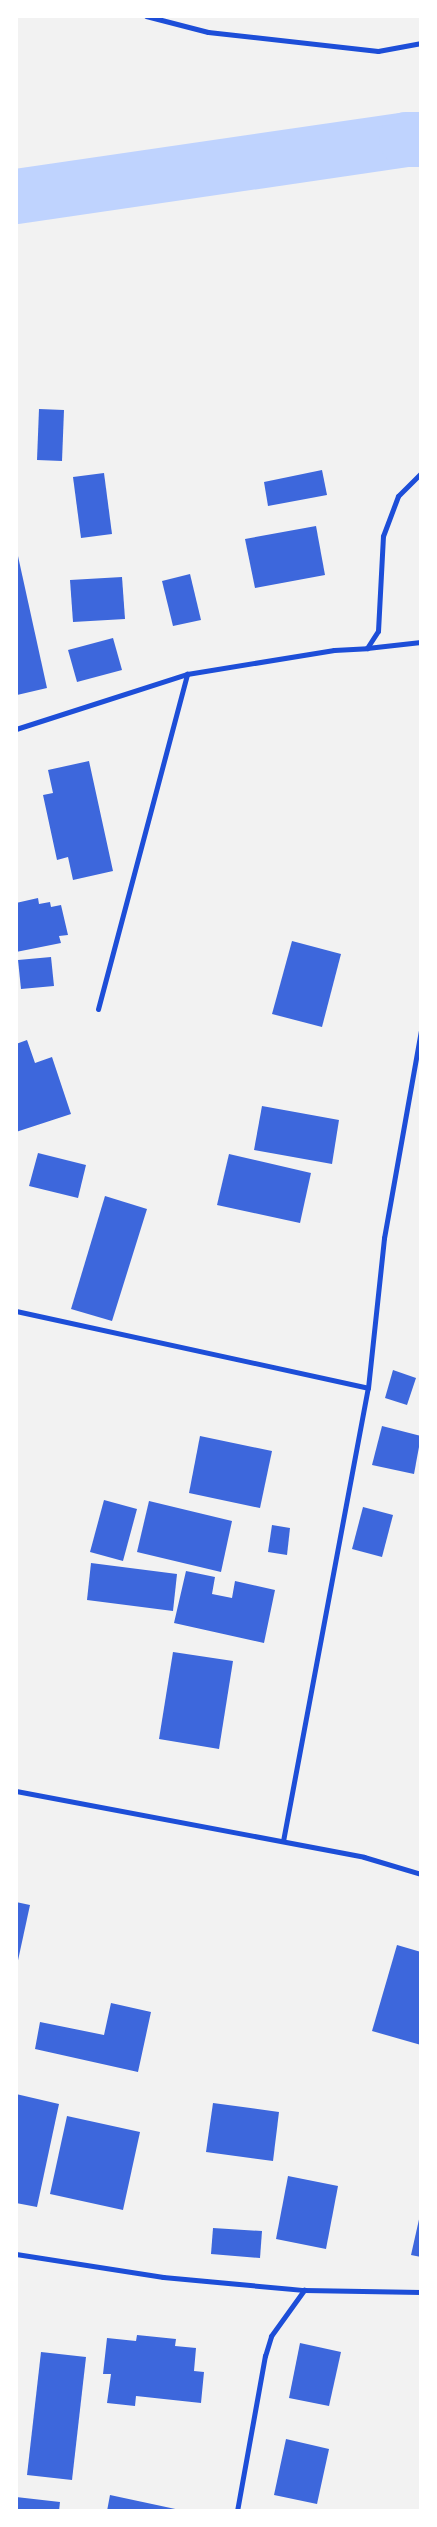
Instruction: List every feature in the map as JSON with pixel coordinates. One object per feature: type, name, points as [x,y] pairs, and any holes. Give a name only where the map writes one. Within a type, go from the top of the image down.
[{"type":"street","points":[[146,16],[208,32],[378,51],[421,42]]},
{"type":"street","points":[[367,648],[378,631],[383,536],[398,496],[421,473]]},
{"type":"street","points":[[16,728],[187,674],[334,650],[421,642]]},
{"type":"street","points":[[98,1009],[187,674]]},
{"type":"street","points":[[283,1841],[368,1388],[384,1238],[421,1030]]},
{"type":"street","points":[[16,1311],[368,1388]]},
{"type":"street","points":[[16,1790],[364,1857],[421,1874]]},
{"type":"street","points":[[16,2254],[163,2277],[304,2290],[421,2292]]},
{"type":"street","points":[[237,2511],[265,2356],[271,2336],[304,2290]]},
{"type":"building","points":[[39,409],[64,410],[62,461],[37,460]]},
{"type":"building","points":[[322,470],[327,495],[268,506],[264,482]]},
{"type":"building","points":[[104,473],[112,534],[81,538],[73,477]]},
{"type":"building","points":[[316,526],[325,575],[255,588],[245,539]]},
{"type":"building","points":[[16,547],[47,688],[17,695],[16,690]]},
{"type":"building","points":[[190,574],[201,620],[173,626],[162,581]]},
{"type":"building","points":[[122,577],[125,619],[73,622],[70,580]]},
{"type":"building","points":[[113,638],[122,670],[77,682],[68,650]]},
{"type":"building","points":[[89,761],[113,871],[73,880],[68,857],[57,860],[43,795],[53,793],[48,770]]},
{"type":"building","points":[[38,898],[39,904],[50,902],[51,907],[61,905],[68,935],[59,936],[61,943],[16,952],[16,903]]},
{"type":"building","points":[[292,941],[341,954],[322,1027],[272,1014]]},
{"type":"building","points":[[51,957],[54,986],[21,989],[18,960]]},
{"type":"building","points":[[27,1040],[35,1063],[52,1057],[71,1114],[16,1132],[16,1044]]},
{"type":"building","points":[[262,1106],[339,1120],[332,1164],[254,1150]]},
{"type":"building","points":[[38,1153],[86,1165],[78,1198],[29,1186]]},
{"type":"building","points":[[229,1154],[311,1173],[300,1223],[217,1205]]},
{"type":"building","points":[[105,1196],[147,1209],[112,1321],[71,1309]]},
{"type":"building","points":[[393,1370],[416,1378],[407,1405],[385,1398]]},
{"type":"building","points":[[382,1426],[421,1436],[414,1474],[372,1465]]},
{"type":"building","points":[[200,1436],[272,1451],[260,1508],[189,1493]]},
{"type":"building","points":[[104,1500],[137,1509],[123,1561],[90,1552]]},
{"type":"building","points":[[149,1501],[232,1521],[221,1572],[137,1552]]},
{"type":"building","points":[[363,1507],[393,1515],[382,1557],[352,1549]]},
{"type":"building","points":[[272,1525],[290,1528],[287,1555],[268,1552]]},
{"type":"building","points":[[91,1563],[177,1574],[173,1611],[87,1600]]},
{"type":"building","points":[[186,1571],[215,1577],[212,1594],[232,1598],[235,1581],[275,1590],[264,1643],[174,1623]]},
{"type":"building","points":[[173,1652],[233,1661],[219,1749],[159,1739]]},
{"type":"building","points":[[16,1902],[30,1905],[17,1965],[16,1965]]},
{"type":"building","points":[[397,1945],[421,1952],[421,2045],[372,2031]]},
{"type":"building","points":[[111,2003],[151,2012],[138,2072],[35,2049],[40,2022],[104,2035]]},
{"type":"building","points":[[16,2094],[59,2104],[37,2207],[16,2203]]},
{"type":"building","points":[[213,2103],[279,2112],[273,2161],[206,2152]]},
{"type":"building","points":[[67,2116],[140,2132],[123,2210],[50,2194]]},
{"type":"building","points":[[288,2176],[338,2186],[326,2249],[276,2239]]},
{"type":"building","points":[[421,2215],[421,2257],[411,2255]]},
{"type":"building","points":[[213,2228],[262,2231],[260,2258],[211,2254]]},
{"type":"building","points":[[137,2335],[176,2339],[175,2346],[196,2348],[194,2371],[204,2372],[201,2403],[136,2396],[135,2406],[107,2403],[111,2374],[103,2374],[107,2338],[136,2341]]},
{"type":"building","points":[[300,2343],[341,2352],[329,2406],[289,2398]]},
{"type":"building","points":[[41,2352],[86,2357],[72,2480],[27,2475]]},
{"type":"building","points":[[286,2439],[329,2449],[317,2504],[274,2495]]},
{"type":"building","points":[[110,2495],[180,2510],[180,2511],[107,2511]]},
{"type":"building","points":[[16,2497],[60,2502],[59,2511],[16,2511]]},
{"type":"waterway","points":[[16,196],[406,139],[421,139]]}]
